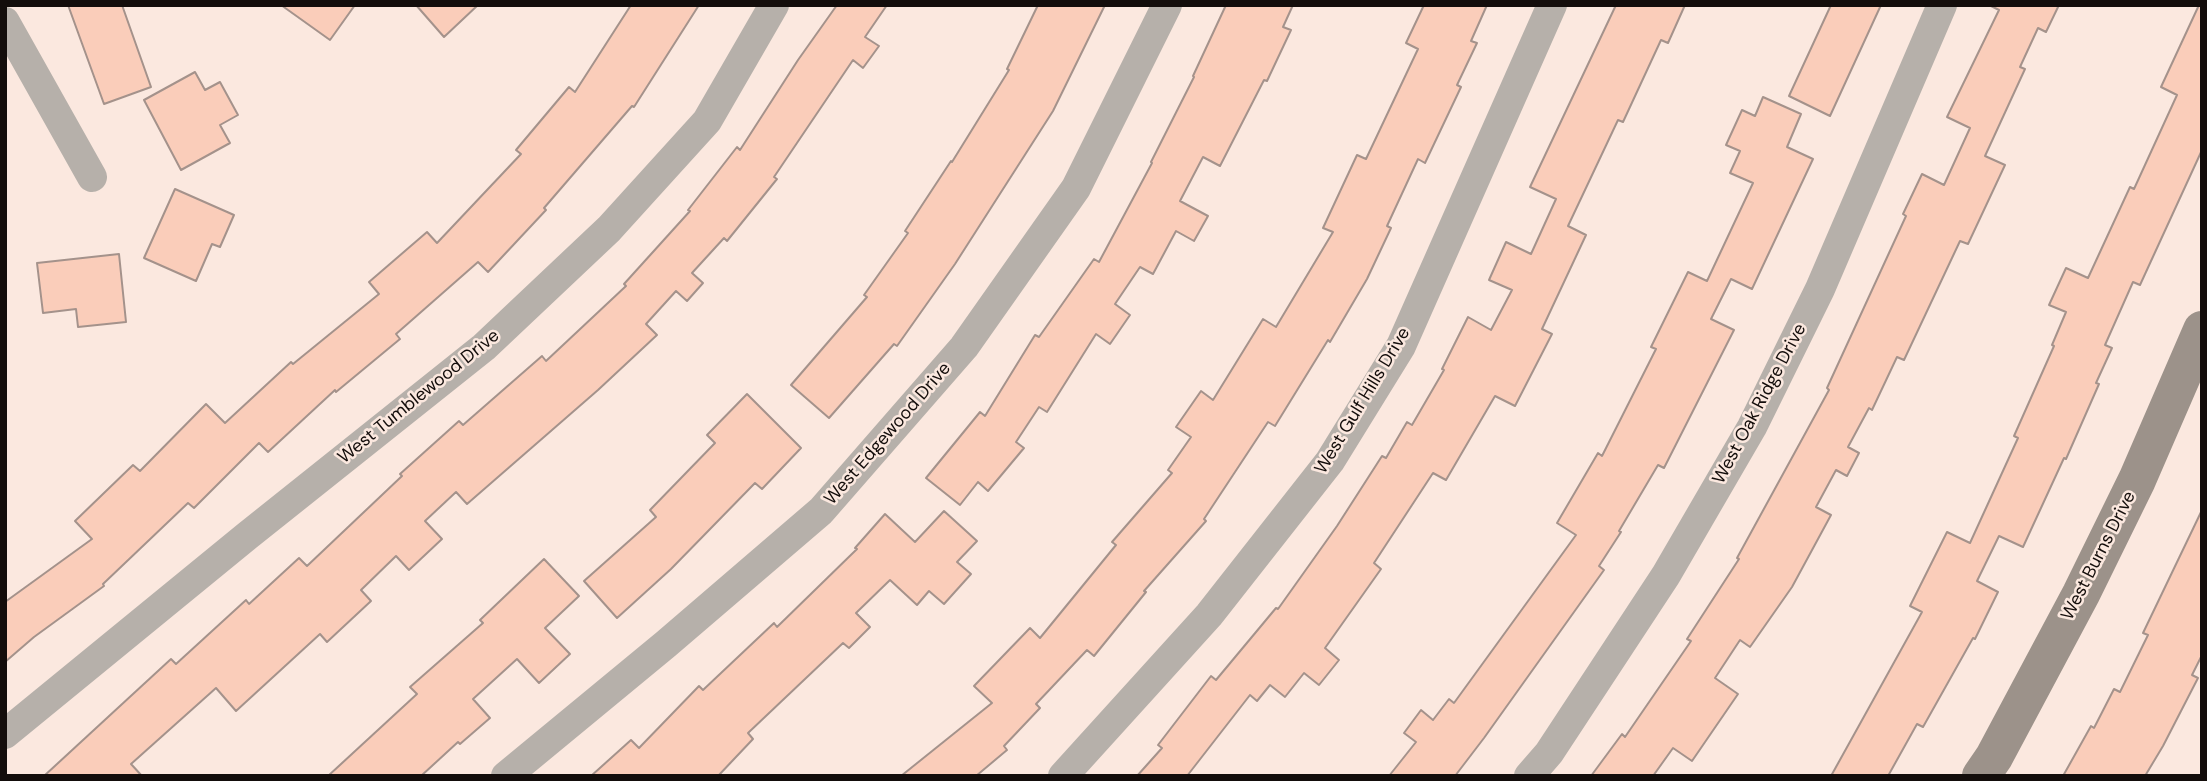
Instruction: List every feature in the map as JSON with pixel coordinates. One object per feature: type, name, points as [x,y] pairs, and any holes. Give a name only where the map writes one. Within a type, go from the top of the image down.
[{"type":"street","name":"West Tumblewood Drive","points":[[5,734],[484,347],[609,229],[706,121],[775,5]]},
{"type":"street","name":"West Edgewood Drive","points":[[506,776],[821,511],[964,347],[1076,188],[1167,5]]},
{"type":"street","name":"West Gulf Hills Drive","points":[[1063,776],[1209,615],[1330,461],[1401,346],[1552,5]]},
{"type":"street","name":"West Oak Ridge Drive","points":[[1529,776],[1549,753],[1666,575],[1752,427],[1820,289],[1942,5]]},
{"type":"street","points":[[5,22],[92,177]]},
{"type":"street","name":"West Burns Drive","points":[[1981,776],[2081,594],[2132,492],[2202,330]]},
{"type":"building","points":[[68,5],[122,5],[151,87],[104,104]]},
{"type":"building","points":[[281,5],[355,5],[330,40]]},
{"type":"building","points":[[416,5],[478,5],[444,37]]},
{"type":"building","points":[[631,5],[699,5],[634,107],[632,106],[544,208],[546,210],[488,272],[478,262],[396,334],[400,339],[336,392],[335,390],[268,452],[259,443],[194,508],[188,503],[103,584],[104,586],[34,637],[5,662],[5,602],[92,539],[75,521],[133,465],[140,471],[206,404],[225,423],[291,362],[293,364],[379,294],[369,282],[427,232],[437,243],[521,154],[516,150],[569,87],[575,92]]},
{"type":"building","points":[[837,5],[887,5],[865,37],[879,46],[863,68],[853,60],[774,177],[777,179],[727,241],[724,238],[692,273],[703,283],[687,301],[676,291],[646,324],[657,335],[467,504],[456,492],[425,521],[442,539],[409,570],[396,556],[361,590],[371,601],[327,642],[320,634],[236,711],[216,688],[131,764],[142,776],[44,776],[171,659],[176,664],[246,600],[249,604],[299,558],[307,566],[402,476],[400,474],[459,421],[463,425],[542,356],[546,361],[626,286],[624,284],[690,211],[688,210],[737,147],[740,150]]},
{"type":"building","points":[[1038,5],[1105,5],[1053,111],[955,264],[897,346],[894,344],[829,418],[791,385],[867,297],[864,295],[908,233],[905,231],[1009,70],[1007,69]]},
{"type":"building","points":[[1226,5],[1293,5],[1283,27],[1291,30],[1267,81],[1264,80],[1220,166],[1203,157],[1180,201],[1208,216],[1194,241],[1176,231],[1153,274],[1140,267],[1115,304],[1130,315],[1110,344],[1096,334],[1047,412],[1039,407],[1016,442],[1024,448],[988,491],[978,482],[960,505],[926,478],[980,412],[985,416],[1035,335],[1039,337],[1094,259],[1099,262],[1152,163]]},
{"type":"building","points":[[1424,5],[1487,5],[1471,41],[1477,43],[1457,85],[1461,87],[1425,163],[1418,159],[1387,226],[1391,228],[1367,279],[1275,426],[1268,422],[1204,519],[1206,521],[1144,591],[1146,592],[1094,656],[1087,650],[1036,704],[1040,708],[1004,746],[1007,750],[976,776],[901,776],[992,703],[974,686],[1030,628],[1040,638],[1116,545],[1112,542],[1172,473],[1168,470],[1191,437],[1176,427],[1201,391],[1213,400],[1263,319],[1276,327],[1333,232],[1323,228],[1357,155],[1366,159],[1418,49],[1406,43]]},
{"type":"building","points":[[1616,5],[1685,5],[1668,43],[1661,40],[1623,122],[1618,120],[1568,226],[1586,235],[1542,329],[1552,334],[1515,406],[1495,396],[1446,480],[1433,473],[1374,563],[1381,569],[1325,648],[1339,660],[1319,685],[1304,673],[1285,697],[1270,685],[1257,701],[1250,695],[1187,776],[1137,776],[1162,748],[1158,745],[1211,676],[1216,680],[1276,608],[1278,609],[1337,526],[1382,456],[1386,458],[1407,422],[1412,425],[1444,370],[1442,369],[1468,317],[1491,330],[1512,290],[1489,280],[1506,242],[1531,254],[1556,199],[1530,187]]},
{"type":"building","points":[[1831,5],[1881,5],[1830,116],[1789,96]]},
{"type":"building","points":[[1989,5],[2059,5],[2046,32],[2038,28],[2020,67],[2025,69],[1985,156],[2005,165],[1968,244],[1960,241],[1904,360],[1897,357],[1872,410],[1869,408],[1848,447],[1859,453],[1847,476],[1836,470],[1816,507],[1831,515],[1792,587],[1750,647],[1740,640],[1715,678],[1738,694],[1692,761],[1673,748],[1653,776],[1591,776],[1622,734],[1625,737],[1691,641],[1687,639],[1739,559],[1737,558],[1829,390],[1827,388],[1906,216],[1903,214],[1922,174],[1944,185],[1970,128],[1947,117],[1999,10]]},
{"type":"building","points":[[2199,5],[2202,5],[2202,150],[2140,285],[2133,282],[2105,345],[2112,348],[2066,459],[2064,458],[2023,547],[1999,536],[1977,581],[1998,592],[1975,639],[1973,638],[1923,727],[1917,724],[1888,776],[1831,776],[1922,612],[1910,606],[1947,532],[1970,543],[2018,438],[2014,436],[2066,312],[2049,305],[2066,268],[2088,278],[2130,187],[2134,189],[2177,95],[2161,87]]},
{"type":"building","points":[[195,72],[205,90],[220,82],[238,115],[220,125],[230,143],[181,170],[144,100]]},
{"type":"building","points":[[1763,97],[1801,114],[1787,147],[1813,159],[1752,289],[1731,279],[1711,319],[1734,330],[1664,468],[1658,465],[1619,531],[1621,532],[1599,566],[1604,570],[1455,776],[1389,776],[1416,742],[1404,733],[1421,710],[1433,720],[1449,699],[1454,703],[1576,535],[1557,523],[1598,453],[1602,456],[1656,349],[1651,347],[1688,272],[1707,281],[1753,183],[1730,173],[1740,151],[1726,145],[1742,110],[1755,116]]},
{"type":"building","points":[[175,189],[234,215],[220,247],[212,244],[196,281],[144,258]]},
{"type":"building","points":[[119,254],[126,322],[78,327],[76,309],[43,313],[37,263]]},
{"type":"building","points":[[747,394],[801,448],[762,489],[755,483],[671,569],[617,618],[584,581],[656,517],[650,510],[715,443],[707,435]]},
{"type":"building","points":[[2202,510],[2202,655],[2192,675],[2198,678],[2163,746],[2145,776],[2063,776],[2091,726],[2094,728],[2114,689],[2120,692],[2148,635],[2143,633]]},
{"type":"building","points":[[944,511],[977,541],[957,562],[971,574],[944,604],[929,591],[917,605],[890,580],[856,613],[870,627],[849,648],[843,643],[748,733],[753,739],[718,776],[591,776],[631,740],[639,748],[699,686],[703,690],[774,623],[777,627],[857,549],[855,548],[885,514],[915,542]]},
{"type":"building","points":[[544,559],[579,596],[545,628],[570,654],[539,683],[517,659],[473,699],[490,718],[460,744],[458,742],[421,776],[328,776],[417,694],[410,687],[483,623],[480,620]]}]
